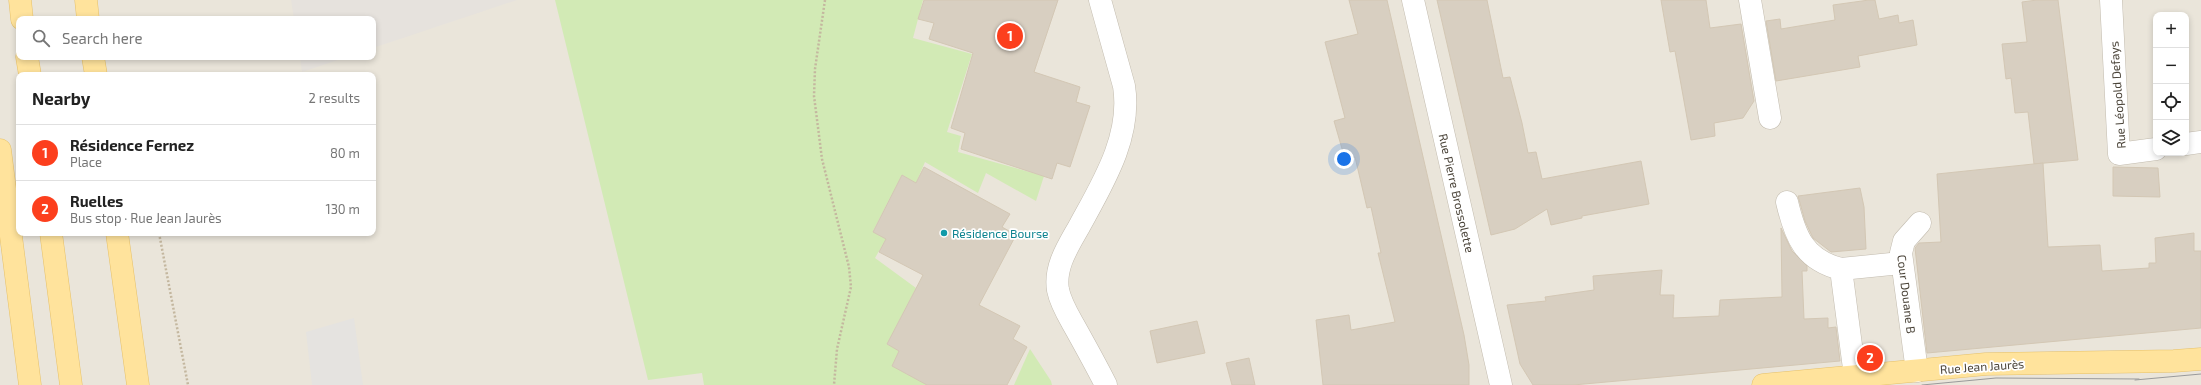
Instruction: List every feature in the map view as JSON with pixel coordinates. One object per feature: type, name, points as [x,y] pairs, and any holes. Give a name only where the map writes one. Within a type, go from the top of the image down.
[{"type":"main road","points":[[20,0],[22,16]]},
{"type":"main road","points":[[86,0],[88,16]]},
{"type":"main road","points":[[28,60],[30,72]]},
{"type":"main road","points":[[94,60],[96,72]]},
{"type":"main road","points":[[0,150],[30,385]]},
{"type":"main road","points":[[51,236],[71,385]]},
{"type":"main road","points":[[117,236],[138,385]]},
{"type":"main road","name":"Rue Jean Jaurès","points":[[1763,385],[1986,364],[2174,361],[2201,359]]},
{"type":"street","points":[[1100,0],[1121,72],[1126,110],[1124,124],[1113,160],[1062,259],[1057,278],[1058,290],[1065,308],[1106,385]]},
{"type":"street","name":"Rue Pierre Brossolette","points":[[1413,0],[1501,385]]},
{"type":"street","points":[[1750,0],[1770,118]]},
{"type":"street","name":"Rue Léopold Defays","points":[[2111,0],[2119,154],[2153,149]]},
{"type":"street","points":[[2189,144],[2201,142]]},
{"type":"street","points":[[1787,202],[1794,231],[1808,252],[1826,266],[1840,269],[1901,263]]},
{"type":"street","name":"Cour Douane B","points":[[1917,371],[1900,253],[1904,241],[1920,223]]},
{"type":"street","points":[[1840,269],[1855,376]]},
{"type":"path","points":[[825,0],[815,69],[814,96],[822,159],[849,267],[851,287],[837,349],[834,385]]},
{"type":"path","points":[[160,236],[188,385]]},
{"type":"shaded area","points":[[0,0],[2201,0],[2201,385],[0,385]]},
{"type":"shaded area","points":[[291,0],[517,0],[376,47],[376,16],[294,16]]},
{"type":"shaded area","points":[[300,60],[338,60],[302,72]]},
{"type":"shaded area","points":[[354,318],[363,385],[312,385],[306,332]]},
{"type":"green space","points":[[555,0],[923,0],[913,38],[972,54],[947,132],[961,136],[958,152],[1044,176],[1036,201],[986,173],[978,193],[925,162],[916,183],[902,175],[873,231],[886,239],[875,258],[916,288],[887,344],[899,351],[892,366],[928,385],[704,385],[702,373],[648,380]]},
{"type":"green space","points":[[1030,349],[1051,381],[1052,385],[1014,385]]},
{"type":"building","points":[[924,0],[1058,0],[1034,72],[1080,87],[1076,102],[1090,106],[1070,167],[1057,163],[1052,179],[961,149],[965,133],[951,128],[973,53],[929,39],[934,23],[918,19]]},
{"type":"building","points":[[1349,0],[1387,0],[1464,335],[1469,365],[1469,385],[1323,385],[1316,320],[1349,315],[1351,330],[1395,322],[1378,253],[1381,253],[1371,207],[1367,208],[1355,157],[1345,159],[1334,121],[1345,118],[1325,42],[1358,34]]},
{"type":"building","points":[[1437,0],[1487,0],[1503,78],[1510,77],[1528,153],[1536,152],[1542,179],[1641,161],[1649,204],[1582,216],[1582,218],[1551,225],[1547,209],[1515,229],[1491,235]]},
{"type":"building","points":[[1661,0],[1706,0],[1710,28],[1741,24],[1754,101],[1743,118],[1714,123],[1715,136],[1691,140],[1675,51],[1670,52]]},
{"type":"building","points":[[1875,0],[1879,19],[1898,15],[1899,23],[1913,20],[1917,45],[1858,56],[1860,67],[1776,81],[1766,21],[1780,19],[1781,29],[1835,20],[1833,5]]},
{"type":"building","points":[[2058,0],[2078,160],[2034,164],[2028,112],[2015,113],[2011,78],[2006,79],[2002,44],[2027,42],[2022,2]]},
{"type":"building","points":[[2043,163],[2048,247],[2100,245],[2102,271],[2149,268],[2149,263],[2156,263],[2155,238],[2194,233],[2194,251],[2201,251],[2201,328],[1927,353],[1915,248],[1919,243],[1941,242],[1937,174]]},
{"type":"building","points":[[924,167],[1010,214],[1002,227],[1016,235],[979,305],[1020,326],[1013,339],[1027,347],[1007,385],[927,385],[892,366],[899,351],[887,344],[923,275],[879,252],[886,239],[873,232],[902,175],[916,183]]},
{"type":"building","points":[[2113,167],[2158,168],[2160,197],[2113,196]]},
{"type":"building","points":[[1860,188],[1864,207],[1866,249],[1831,252],[1813,238],[1805,221],[1798,196]]},
{"type":"building","points":[[1781,228],[1792,251],[1807,266],[1807,271],[1802,271],[1804,319],[1828,318],[1828,328],[1836,327],[1840,361],[1573,385],[1533,385],[1520,364],[1507,305],[1546,301],[1545,297],[1594,290],[1593,276],[1662,270],[1660,295],[1674,295],[1673,318],[1719,316],[1720,300],[1782,297]]},
{"type":"building","points":[[1197,321],[1205,353],[1157,363],[1150,331]]},
{"type":"building","points":[[1249,358],[1255,385],[1232,385],[1226,363]]},
{"type":"tram line","points":[[2135,380],[2201,374]]},
{"type":"tram line","points":[[1922,385],[1996,378],[2139,379]]},
{"type":"place","name":"Résidence Fernez","points":[[1010,36]]},
{"type":"place","name":"Résidence Bourse","points":[[944,233]]},
{"type":"place","name":"Ruelles","points":[[1870,358]]}]
